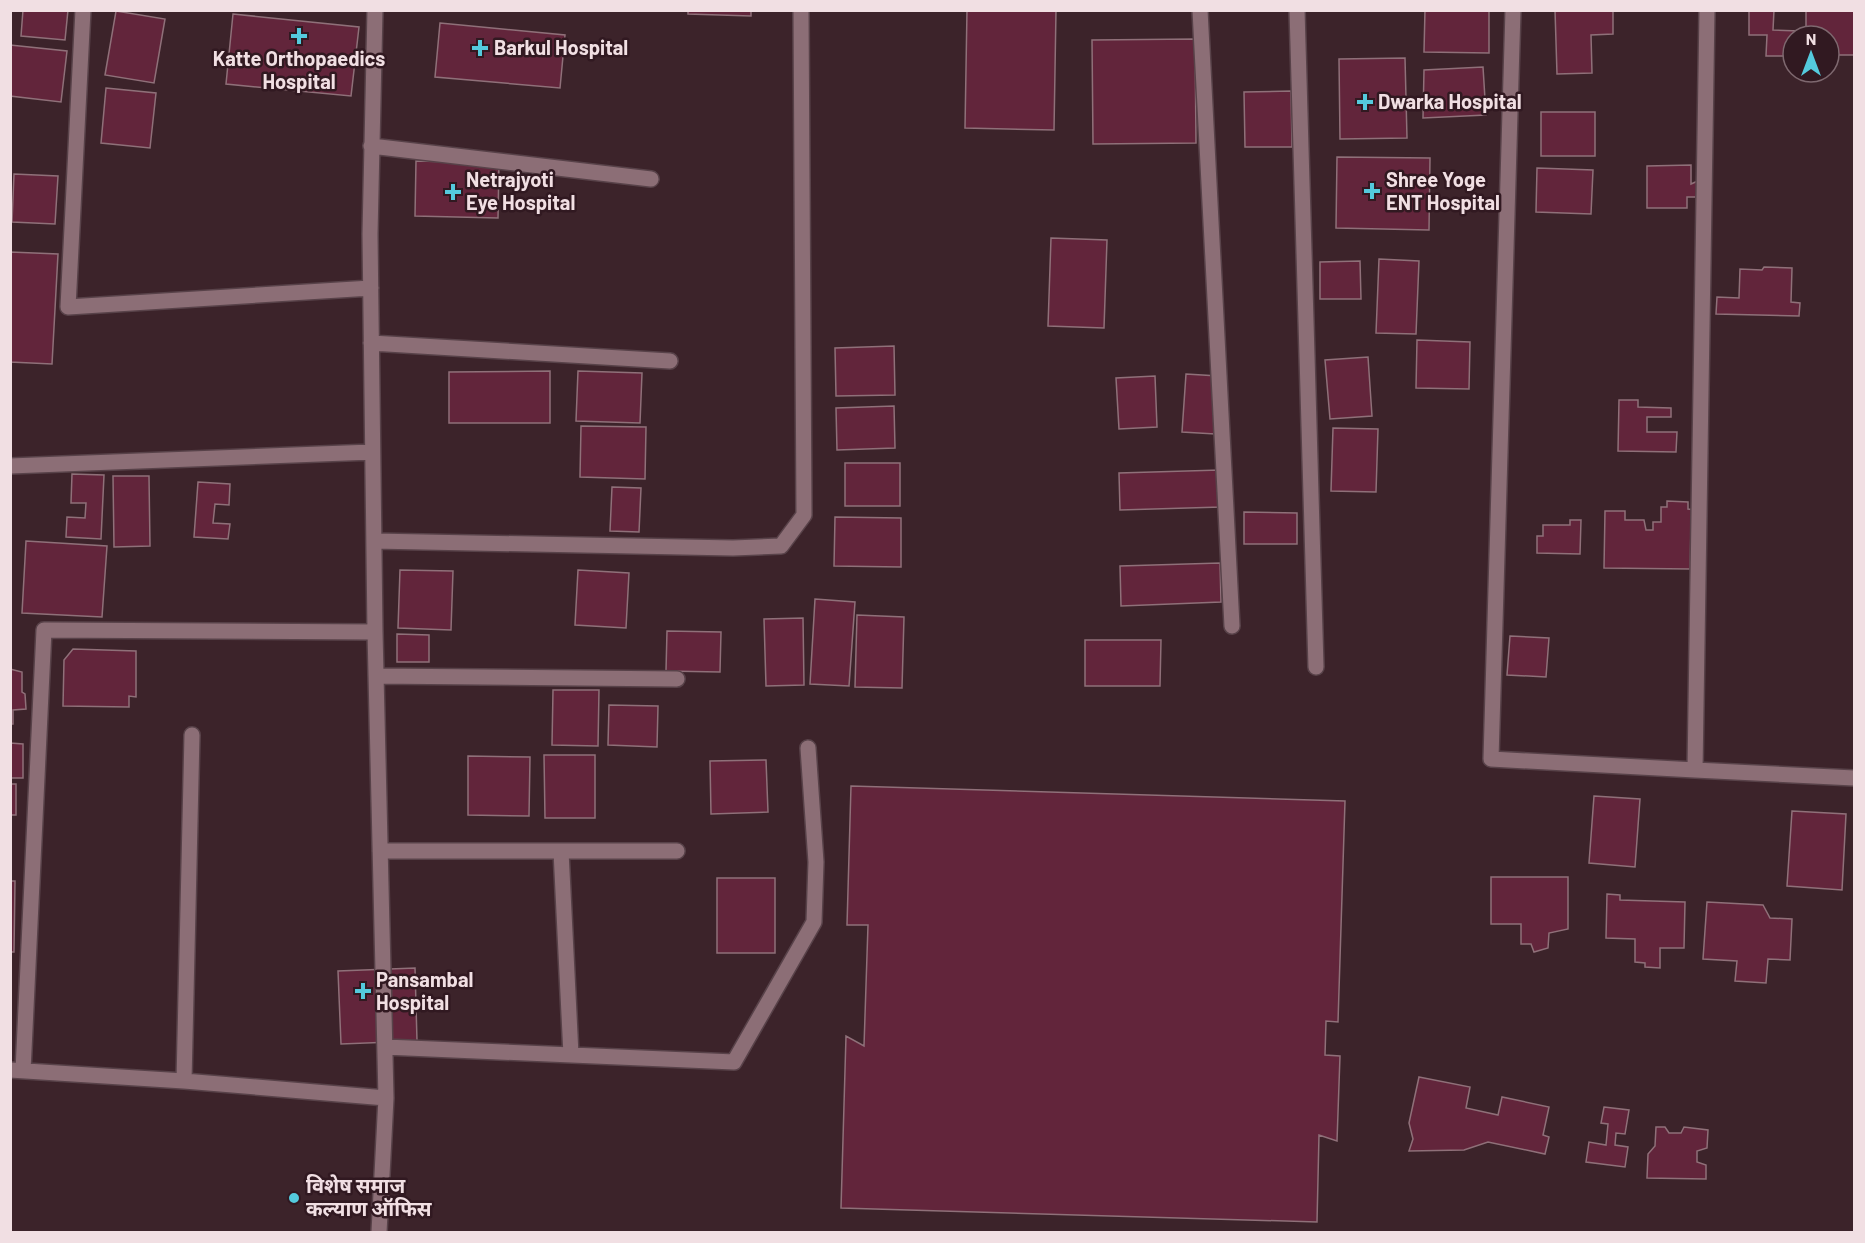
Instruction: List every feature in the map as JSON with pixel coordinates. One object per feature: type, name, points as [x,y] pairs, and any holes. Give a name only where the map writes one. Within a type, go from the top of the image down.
[{"type":"street","points":[[83,10],[68,307],[371,288]]},
{"type":"street","points":[[375,10],[371,146],[372,452],[386,1098],[379,1233]]},
{"type":"street","points":[[374,541],[733,548],[781,546],[804,515],[801,10]]},
{"type":"street","points":[[1200,10],[1232,626]]},
{"type":"street","points":[[1297,10],[1316,667]]},
{"type":"street","points":[[1513,10],[1491,759],[1854,778]]},
{"type":"street","points":[[1695,770],[1707,10]]},
{"type":"street","points":[[371,146],[651,179]]},
{"type":"street","points":[[371,343],[670,361]]},
{"type":"street","points":[[10,466],[372,452]]},
{"type":"street","points":[[375,632],[44,630],[17,1070],[386,1098]]},
{"type":"street","points":[[376,676],[677,679]]},
{"type":"street","points":[[184,1081],[192,735]]},
{"type":"street","points":[[385,1047],[734,1062],[814,922],[816,862],[808,748]]},
{"type":"street","points":[[380,851],[677,851]]},
{"type":"street","points":[[561,851],[571,1055]]},
{"type":"building","points":[[23,10],[68,10],[65,40],[21,36]]},
{"type":"building","points":[[688,10],[751,10],[751,16],[688,14]]},
{"type":"building","points":[[967,10],[1056,10],[1054,130],[965,128]]},
{"type":"building","points":[[1425,10],[1489,10],[1489,53],[1424,52]]},
{"type":"building","points":[[1555,10],[1613,10],[1613,34],[1591,35],[1592,73],[1557,74]]},
{"type":"building","points":[[1749,10],[1774,10],[1773,30],[1781,30],[1781,56],[1766,56],[1767,35],[1749,35]]},
{"type":"building","points":[[1806,10],[1854,10],[1854,55],[1841,55],[1841,24],[1806,24]]},
{"type":"building","points":[[116,11],[165,19],[154,83],[105,75]]},
{"type":"building","points":[[233,14],[359,27],[351,96],[226,84]]},
{"type":"building","points":[[440,23],[565,35],[560,88],[435,77]]},
{"type":"building","points":[[1195,39],[1196,143],[1093,144],[1092,40]]},
{"type":"building","points":[[10,45],[67,51],[61,102],[10,96]]},
{"type":"building","points":[[1405,58],[1407,138],[1340,139],[1339,59]]},
{"type":"building","points":[[1483,67],[1486,115],[1423,118],[1424,70]]},
{"type":"building","points":[[106,88],[156,93],[150,148],[101,143]]},
{"type":"building","points":[[1291,91],[1292,147],[1245,147],[1244,92]]},
{"type":"building","points":[[1541,112],[1595,112],[1595,156],[1541,156]]},
{"type":"building","points":[[1337,157],[1430,158],[1429,230],[1336,228]]},
{"type":"building","points":[[416,161],[499,163],[498,218],[415,216]]},
{"type":"building","points":[[1691,165],[1691,184],[1700,180],[1700,197],[1687,197],[1687,208],[1647,208],[1647,166]]},
{"type":"building","points":[[1537,168],[1593,170],[1591,214],[1536,212]]},
{"type":"building","points":[[14,174],[58,176],[55,224],[12,222]]},
{"type":"building","points":[[1051,238],[1107,240],[1104,328],[1048,326]]},
{"type":"building","points":[[10,252],[58,254],[52,364],[10,362]]},
{"type":"building","points":[[1379,259],[1419,261],[1416,334],[1376,333]]},
{"type":"building","points":[[1360,261],[1361,299],[1320,299],[1320,262]]},
{"type":"building","points":[[1764,267],[1792,268],[1791,302],[1800,303],[1799,316],[1716,314],[1717,297],[1739,298],[1740,269],[1762,270]]},
{"type":"building","points":[[1417,340],[1470,342],[1469,389],[1416,388]]},
{"type":"building","points":[[894,346],[895,395],[836,396],[835,348]]},
{"type":"building","points":[[1368,357],[1372,416],[1330,419],[1325,360]]},
{"type":"building","points":[[550,371],[550,423],[449,423],[449,372]]},
{"type":"building","points":[[578,371],[642,373],[640,423],[576,421]]},
{"type":"building","points":[[1186,374],[1218,376],[1215,434],[1182,432]]},
{"type":"building","points":[[1155,376],[1157,427],[1119,429],[1116,378]]},
{"type":"building","points":[[1619,400],[1638,400],[1638,407],[1671,408],[1671,417],[1647,417],[1647,432],[1677,432],[1676,452],[1618,451]]},
{"type":"building","points":[[894,406],[895,448],[837,450],[836,408]]},
{"type":"building","points":[[581,426],[646,427],[645,479],[580,477]]},
{"type":"building","points":[[1333,428],[1378,429],[1376,492],[1331,491]]},
{"type":"building","points":[[845,463],[900,463],[900,506],[845,506]]},
{"type":"building","points":[[1220,470],[1221,507],[1120,510],[1119,473]]},
{"type":"building","points":[[72,474],[104,475],[101,539],[66,537],[67,517],[85,518],[86,503],[71,503]]},
{"type":"building","points":[[113,476],[149,476],[150,546],[114,547]]},
{"type":"building","points":[[198,482],[230,484],[229,505],[215,504],[213,523],[230,524],[228,539],[194,537]]},
{"type":"building","points":[[612,487],[641,488],[639,532],[610,531]]},
{"type":"building","points":[[1667,501],[1688,502],[1688,509],[1697,510],[1691,528],[1690,569],[1604,568],[1605,511],[1625,511],[1625,520],[1644,520],[1646,530],[1653,530],[1653,522],[1661,522],[1661,507],[1667,507]]},
{"type":"building","points":[[1244,512],[1297,513],[1297,544],[1244,544]]},
{"type":"building","points":[[835,517],[901,518],[901,567],[834,566]]},
{"type":"building","points":[[1570,520],[1581,520],[1580,554],[1537,553],[1537,536],[1543,536],[1543,525],[1570,525]]},
{"type":"building","points":[[26,541],[107,546],[102,617],[22,613]]},
{"type":"building","points":[[1220,563],[1221,602],[1121,606],[1120,566]]},
{"type":"building","points":[[400,570],[453,571],[451,630],[398,628]]},
{"type":"building","points":[[578,570],[629,573],[626,628],[575,625]]},
{"type":"building","points":[[815,599],[855,602],[849,686],[810,684]]},
{"type":"building","points":[[857,615],[904,617],[902,688],[855,687]]},
{"type":"building","points":[[803,618],[804,685],[766,686],[764,619]]},
{"type":"building","points":[[667,631],[721,632],[720,672],[666,671]]},
{"type":"building","points":[[397,634],[429,635],[429,662],[397,662]]},
{"type":"building","points":[[1510,636],[1549,638],[1546,677],[1507,675]]},
{"type":"building","points":[[1085,640],[1161,640],[1160,686],[1085,686]]},
{"type":"building","points":[[73,649],[136,651],[136,697],[129,696],[129,707],[63,706],[64,660]]},
{"type":"building","points":[[10,669],[22,672],[22,692],[25,694],[26,709],[13,710],[13,724],[10,724]]},
{"type":"building","points":[[553,690],[599,690],[598,746],[552,745]]},
{"type":"building","points":[[609,705],[658,706],[657,747],[608,745]]},
{"type":"building","points":[[10,743],[23,744],[23,778],[10,778]]},
{"type":"building","points":[[544,755],[595,755],[595,818],[545,818]]},
{"type":"building","points":[[468,756],[530,757],[529,816],[468,815]]},
{"type":"building","points":[[766,760],[768,812],[711,814],[710,761]]},
{"type":"building","points":[[10,784],[16,784],[16,815],[10,815]]},
{"type":"building","points":[[851,786],[1345,801],[1338,1022],[1326,1021],[1325,1055],[1340,1056],[1337,1141],[1319,1135],[1317,1222],[841,1208],[846,1036],[864,1046],[868,925],[847,925]]},
{"type":"building","points":[[1594,796],[1640,799],[1635,867],[1589,863]]},
{"type":"building","points":[[1792,811],[1846,814],[1842,890],[1787,886]]},
{"type":"building","points":[[1491,877],[1568,877],[1568,929],[1549,933],[1548,948],[1534,952],[1531,944],[1521,944],[1521,924],[1491,924]]},
{"type":"building","points":[[717,878],[775,878],[775,953],[717,953]]},
{"type":"building","points":[[10,881],[15,881],[14,952],[10,952]]},
{"type":"building","points":[[1607,894],[1620,895],[1620,900],[1685,902],[1684,948],[1660,948],[1660,968],[1645,967],[1645,963],[1635,962],[1635,939],[1606,938]]},
{"type":"building","points":[[1707,902],[1763,905],[1770,918],[1792,919],[1790,960],[1768,959],[1766,983],[1735,981],[1737,961],[1703,959]]},
{"type":"building","points":[[415,968],[417,1041],[341,1044],[338,971]]},
{"type":"building","points":[[1419,1077],[1470,1087],[1466,1108],[1498,1115],[1502,1097],[1549,1107],[1543,1135],[1549,1137],[1545,1154],[1488,1142],[1464,1150],[1409,1151],[1413,1139],[1409,1123]]},
{"type":"building","points":[[1604,1107],[1629,1110],[1625,1134],[1616,1133],[1615,1145],[1628,1147],[1625,1167],[1586,1162],[1589,1142],[1606,1145],[1608,1124],[1601,1123]]},
{"type":"building","points":[[1656,1127],[1665,1127],[1669,1133],[1681,1133],[1684,1127],[1708,1130],[1707,1148],[1697,1151],[1697,1162],[1706,1165],[1706,1179],[1647,1178],[1648,1154],[1655,1146]]},
{"type":"place","name":"Katte Orthopaedics Hospital","points":[[299,36]]},
{"type":"place","name":"Barkul Hospital","points":[[480,48]]},
{"type":"place","name":"Dwarka Hospital","points":[[1365,102]]},
{"type":"place","name":"Shree Yoge ENT Hospital","points":[[1372,191]]},
{"type":"place","name":"Netrajyoti Eye Hospital","points":[[453,192]]},
{"type":"place","name":"Pansambal Hospital","points":[[363,991]]},
{"type":"place","name":"विशेष समाज कल्याण ऑफिस","points":[[294,1198]]}]
